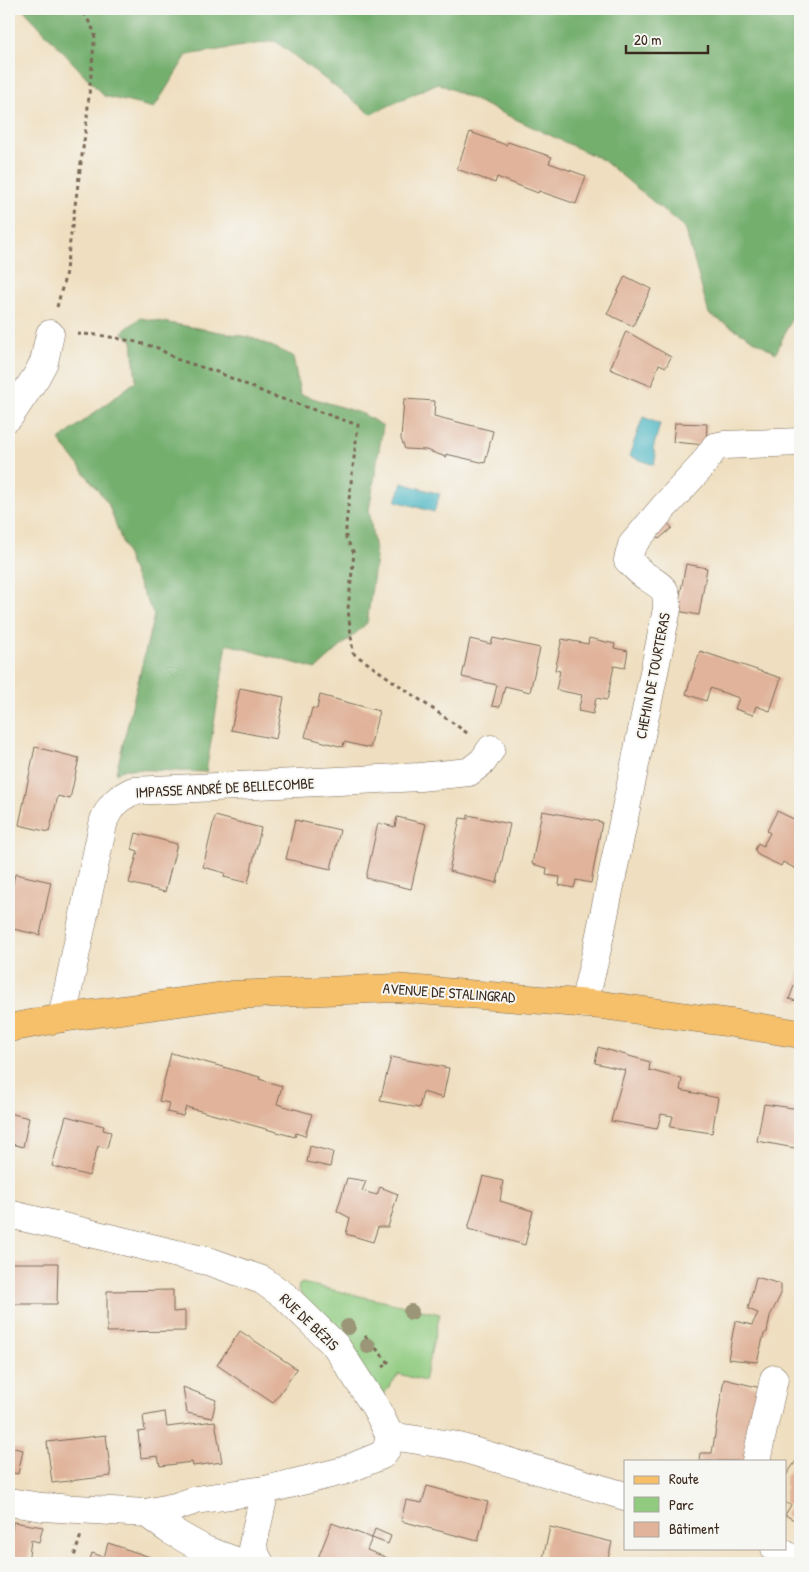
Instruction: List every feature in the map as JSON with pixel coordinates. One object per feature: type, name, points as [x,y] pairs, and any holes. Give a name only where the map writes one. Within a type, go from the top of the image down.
[{"type":"main road","name":"AVENUE DE STALINGRAD","points":[[9,1028],[62,1018],[231,995],[395,988],[584,1004],[732,1023],[800,1034]]},
{"type":"street","points":[[9,417],[44,362],[50,334]]},
{"type":"street","name":"CHEMIN DE TOURTERAS","points":[[584,1004],[667,609],[666,594],[658,583],[635,568],[628,560],[632,545],[701,467],[715,447],[800,442]]},
{"type":"street","name":"IMPASSE ANDRÉ DE BELLECOMBE","points":[[62,1018],[104,820],[111,806],[118,798],[133,792],[420,777],[469,772],[483,761],[491,749]]},
{"type":"street","name":"RUE DE BÉZIS","points":[[9,1214],[211,1262],[262,1280],[286,1297],[336,1346],[376,1408],[390,1436]]},
{"type":"street","points":[[756,1460],[774,1379]]},
{"type":"street","points":[[9,1502],[42,1507],[146,1513],[196,1500],[265,1490],[344,1471],[382,1455],[387,1448],[390,1436],[452,1445],[624,1496]]},
{"type":"street","points":[[260,1563],[254,1552],[253,1544],[265,1490]]},
{"type":"street","points":[[146,1513],[168,1529],[205,1550],[241,1563]]},
{"type":"street","points":[[778,1550],[799,1563]]},
{"type":"path","points":[[82,9],[95,33],[86,126],[65,277],[50,334],[99,335],[132,340],[158,348],[176,359],[217,372],[268,394],[358,425],[346,524],[346,538],[354,554],[348,609],[353,654],[491,749]]},
{"type":"path","points":[[364,1335],[389,1363]]},
{"type":"green space","points":[[23,9],[793,9],[800,11],[800,299],[776,353],[709,314],[685,228],[603,160],[438,83],[371,114],[275,41],[187,55],[154,108],[104,96]]},
{"type":"green space","points":[[140,318],[254,338],[293,356],[300,394],[363,414],[383,426],[369,510],[376,558],[367,623],[316,669],[227,644],[206,772],[125,769],[116,773],[154,615],[135,577],[108,503],[59,440],[136,381],[132,341],[122,332]]},
{"type":"green space","points":[[302,1283],[440,1314],[424,1381],[399,1374],[382,1396],[298,1290],[299,1285]]},
{"type":"water","points":[[643,417],[660,424],[653,449],[656,455],[654,465],[629,456]]},
{"type":"water","points":[[402,483],[440,494],[434,512],[396,501]]},
{"type":"building","points":[[470,132],[506,145],[508,142],[552,157],[549,163],[586,176],[576,204],[539,191],[538,193],[497,177],[495,183],[457,169]]},
{"type":"building","points":[[625,276],[651,289],[633,326],[607,314]]},
{"type":"building","points":[[626,331],[671,357],[666,367],[659,364],[651,386],[610,369]]},
{"type":"building","points":[[404,399],[435,401],[434,416],[493,431],[485,463],[446,454],[446,457],[426,450],[405,449],[401,439]]},
{"type":"building","points":[[675,423],[707,424],[706,445],[673,442]]},
{"type":"building","points":[[665,520],[672,528],[659,539],[653,532]]},
{"type":"building","points":[[686,564],[707,568],[699,615],[677,611]]},
{"type":"building","points":[[493,638],[540,648],[530,692],[505,686],[500,707],[492,706],[497,685],[462,677],[470,639],[491,644]]},
{"type":"building","points":[[589,638],[615,644],[614,648],[628,651],[625,668],[614,666],[607,700],[596,698],[593,714],[578,711],[582,695],[556,690],[560,671],[555,670],[562,639],[588,644]]},
{"type":"building","points":[[700,651],[781,678],[770,711],[756,706],[753,715],[735,709],[739,698],[710,688],[706,701],[686,694]]},
{"type":"building","points":[[240,688],[284,697],[276,739],[231,730]]},
{"type":"building","points":[[320,695],[379,711],[370,748],[344,742],[343,747],[305,737],[312,708],[317,709]]},
{"type":"building","points":[[35,747],[79,758],[70,799],[58,796],[49,832],[19,825]]},
{"type":"building","points":[[542,811],[602,822],[591,883],[576,880],[574,888],[559,885],[560,877],[546,875],[547,868],[532,864]]},
{"type":"building","points":[[777,811],[800,822],[800,871],[783,862],[781,866],[758,855],[755,850],[758,843],[763,846],[770,833],[767,831]]},
{"type":"building","points":[[468,815],[510,824],[497,883],[449,871],[460,818],[468,819]]},
{"type":"building","points":[[215,816],[261,828],[248,883],[224,877],[225,873],[203,867]]},
{"type":"building","points":[[397,817],[426,824],[411,889],[366,878],[378,823],[395,827]]},
{"type":"building","points":[[295,820],[340,830],[331,869],[286,859]]},
{"type":"building","points":[[136,833],[177,844],[165,892],[129,883],[138,851],[132,849]]},
{"type":"building","points":[[15,874],[51,882],[40,935],[9,928],[9,903]]},
{"type":"building","points":[[800,971],[800,1002],[789,999]]},
{"type":"building","points":[[598,1047],[650,1062],[649,1070],[682,1079],[680,1090],[718,1098],[712,1133],[670,1127],[673,1116],[661,1114],[657,1129],[611,1121],[625,1070],[595,1063]]},
{"type":"building","points":[[171,1053],[260,1077],[259,1079],[282,1086],[277,1104],[312,1114],[305,1136],[296,1133],[295,1137],[186,1107],[183,1116],[167,1112],[169,1103],[159,1101]]},
{"type":"building","points":[[391,1057],[449,1068],[443,1098],[423,1092],[419,1108],[380,1101]]},
{"type":"building","points":[[764,1104],[800,1109],[800,1149],[757,1141]]},
{"type":"building","points":[[9,1113],[29,1118],[23,1147],[9,1143]]},
{"type":"building","points":[[66,1116],[104,1126],[103,1130],[111,1132],[107,1148],[98,1146],[89,1176],[52,1166]]},
{"type":"building","points":[[310,1146],[333,1152],[330,1167],[307,1162]]},
{"type":"building","points":[[483,1176],[503,1181],[500,1201],[533,1211],[525,1245],[468,1229]]},
{"type":"building","points":[[347,1178],[366,1181],[362,1191],[377,1195],[380,1187],[398,1194],[388,1227],[378,1227],[373,1242],[346,1234],[350,1218],[337,1211]]},
{"type":"building","points":[[9,1263],[58,1263],[57,1304],[9,1304]]},
{"type":"building","points":[[756,1277],[781,1284],[781,1294],[770,1316],[757,1362],[728,1359],[735,1321],[752,1325],[758,1313],[748,1309]]},
{"type":"building","points":[[173,1290],[173,1312],[185,1311],[185,1331],[107,1332],[107,1291]]},
{"type":"building","points":[[240,1331],[297,1369],[273,1403],[217,1365]]},
{"type":"building","points":[[724,1379],[765,1389],[748,1460],[699,1460],[700,1453],[712,1453]]},
{"type":"building","points":[[183,1387],[216,1400],[212,1418],[187,1413]]},
{"type":"building","points":[[165,1412],[167,1427],[215,1421],[222,1462],[193,1466],[192,1462],[160,1466],[158,1456],[141,1458],[138,1432],[145,1431],[143,1416]]},
{"type":"building","points":[[106,1435],[111,1476],[52,1483],[47,1442]]},
{"type":"building","points":[[10,1447],[23,1450],[18,1474],[9,1472]]},
{"type":"building","points":[[800,1455],[800,1523],[786,1516],[791,1505],[786,1503],[786,1476]]},
{"type":"building","points":[[427,1486],[488,1502],[478,1541],[401,1521],[406,1500],[422,1503]]},
{"type":"building","points":[[13,1522],[43,1527],[39,1542],[31,1540],[28,1563],[9,1563],[9,1530],[12,1530]]},
{"type":"building","points":[[332,1523],[372,1538],[367,1550],[395,1561],[394,1563],[316,1563]]},
{"type":"building","points":[[550,1527],[612,1542],[607,1563],[542,1563]]},
{"type":"building","points":[[375,1529],[391,1536],[388,1544],[372,1538]]},
{"type":"building","points":[[108,1543],[168,1563],[89,1563],[92,1553],[104,1557]]},
{"type":"building","points":[[686,1558],[701,1563],[684,1563]]}]
